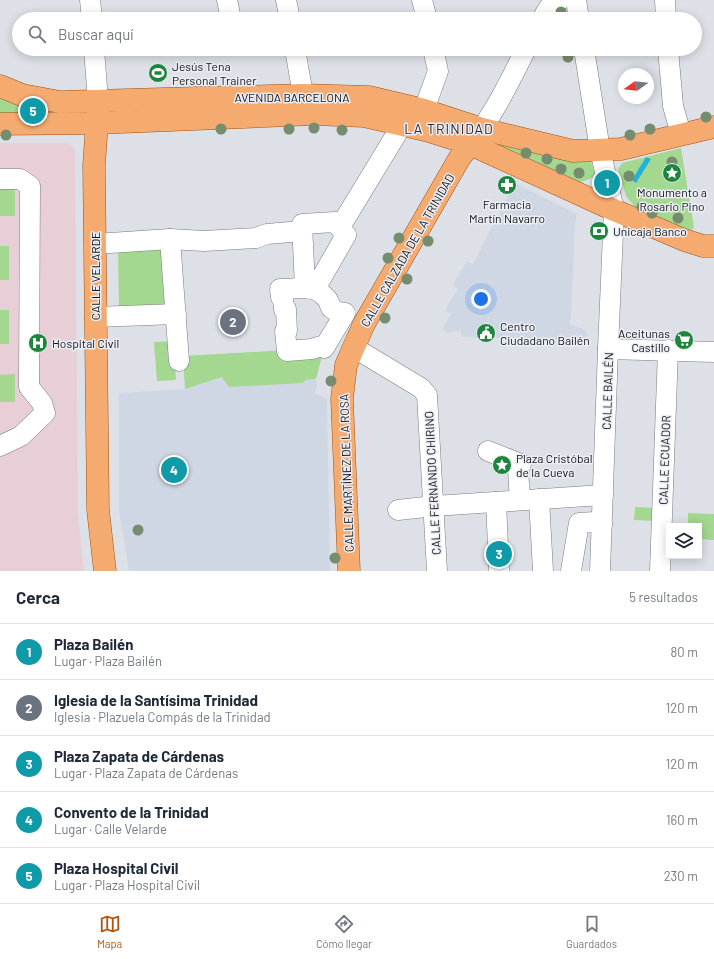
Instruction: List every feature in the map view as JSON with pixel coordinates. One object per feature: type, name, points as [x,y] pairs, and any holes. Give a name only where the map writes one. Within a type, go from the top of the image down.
[{"type":"main road","name":"AVENIDA BARCELONA","points":[[0,86],[22,95],[60,102],[303,95],[369,97],[424,110],[476,136]]},
{"type":"main road","name":"CALLE VELARDE","points":[[98,101],[94,165],[95,316],[98,510],[105,571]]},
{"type":"main road","name":"AVENIDA BARCELONA","points":[[0,124],[97,123],[313,114],[364,116],[429,131],[476,136]]},
{"type":"main road","points":[[476,136],[572,151],[600,150],[620,149],[714,127]]},
{"type":"main road","points":[[476,136],[614,210],[684,240],[708,246]]},
{"type":"main road","name":"CALLE CALZADA DE LA TRINIDAD","points":[[344,376],[346,365],[364,324],[459,159],[476,136]]},
{"type":"main road","name":"CALLE MARTÍNEZ DE LA ROSA","points":[[344,376],[342,399],[349,571]]},
{"type":"street","points":[[90,0],[91,12]]},
{"type":"street","points":[[227,0],[230,12]]},
{"type":"street","points":[[286,0],[289,12]]},
{"type":"street","points":[[422,0],[425,12]]},
{"type":"street","points":[[546,12],[549,7],[556,1],[560,0]]},
{"type":"street","points":[[576,0],[578,12]]},
{"type":"street","points":[[665,0],[666,12]]},
{"type":"street","points":[[95,56],[98,101]]},
{"type":"street","points":[[296,56],[303,95]]},
{"type":"street","points":[[424,110],[438,71],[435,56]]},
{"type":"street","points":[[476,136],[504,92],[522,56]]},
{"type":"street","name":"CALLE BAILÉN","points":[[585,56],[600,150],[614,210],[600,571]]},
{"type":"street","points":[[669,56],[673,106],[681,134]]},
{"type":"street","points":[[340,228],[402,125]]},
{"type":"street","points":[[0,179],[20,179],[30,186],[29,387],[42,403],[45,413],[21,436],[0,446]]},
{"type":"street","points":[[335,222],[340,228],[346,235],[309,288],[305,287],[302,224],[335,222]]},
{"type":"street","points":[[95,244],[170,239],[204,241],[256,238],[267,234],[302,231]]},
{"type":"street","points":[[170,239],[179,361]]},
{"type":"street","points":[[95,316],[176,314]]},
{"type":"street","name":"CALLE FERNANDO CHIRINO","points":[[353,347],[421,388],[427,395],[437,571]]},
{"type":"street","points":[[608,349],[714,352]]},
{"type":"street","name":"CALLE ECUADOR","points":[[660,571],[668,350]]},
{"type":"street","points":[[488,451],[521,464],[518,470],[530,500],[543,571]]},
{"type":"street","points":[[398,510],[434,506],[603,495]]},
{"type":"street","points":[[496,502],[500,569]]},
{"type":"street","points":[[571,571],[579,523],[595,522],[602,524]]},
{"type":"shaded area","name":"Hospital Civil","points":[[0,143],[69,143],[75,149],[78,513],[84,571],[0,571]]},
{"type":"shaded area","points":[[515,183],[577,214],[575,225],[571,317],[569,324],[586,330],[586,340],[461,337],[461,331],[448,333],[442,329],[451,314],[445,310],[458,289],[452,286],[467,261],[473,264]]},
{"type":"shaded area","points":[[222,377],[273,384],[303,383],[305,380],[316,379],[317,387],[314,393],[327,398],[330,571],[129,571],[119,511],[119,393],[185,389]]},
{"type":"green space","points":[[0,98],[23,105],[52,110],[51,113],[0,115]]},
{"type":"green space","points":[[501,142],[566,160],[591,162],[596,176],[577,184],[499,148]]},
{"type":"green space","points":[[681,148],[694,228],[688,232],[635,207],[626,196],[618,169],[622,163]]},
{"type":"green space","points":[[0,188],[15,188],[15,216],[0,216]]},
{"type":"green space","points":[[0,246],[9,246],[9,280],[0,280]]},
{"type":"green space","points":[[166,248],[170,310],[119,312],[118,252]]},
{"type":"green space","points":[[0,310],[9,310],[9,344],[0,344]]},
{"type":"green space","points":[[173,341],[176,380],[157,381],[154,342]]},
{"type":"green space","points":[[324,348],[316,379],[305,380],[303,383],[229,387],[222,377],[185,389],[183,356]]},
{"type":"green space","points":[[15,374],[15,402],[0,402],[0,375]]},
{"type":"green space","points":[[635,507],[656,508],[656,521],[634,520]]},
{"type":"green space","points":[[688,513],[714,514],[714,540],[702,539],[702,523],[688,523]]},
{"type":"water","points":[[646,157],[651,159],[636,183],[632,180]]},
{"type":"place","name":"Jesús Tena Personal Trainer","points":[[158,73]]},
{"type":"place","name":"Plaza Hospital Civil","points":[[33,111]]},
{"type":"place","name":"Monumento a Rosario Pino","points":[[672,173]]},
{"type":"place","name":"Plaza Bailén","points":[[607,183]]},
{"type":"place","name":"Farmacia Martín Navarro","points":[[507,185]]},
{"type":"place","name":"Unicaja Banco","points":[[599,231]]},
{"type":"place","name":"Iglesia de la Santísima Trinidad","points":[[233,322]]},
{"type":"place","name":"Centro Ciudadano Bailén","points":[[486,333]]},
{"type":"place","name":"Aceitunas Castillo","points":[[684,340]]},
{"type":"place","name":"Hospital Civil","points":[[38,343]]},
{"type":"place","name":"Plaza Cristóbal de la Cueva","points":[[502,465]]},
{"type":"place","name":"Convento de la Trinidad","points":[[174,470]]},
{"type":"place","name":"Plaza Zapata de Cárdenas","points":[[499,554]]},
{"type":"district","name":"LA TRINIDAD","points":[[449,128]]}]
